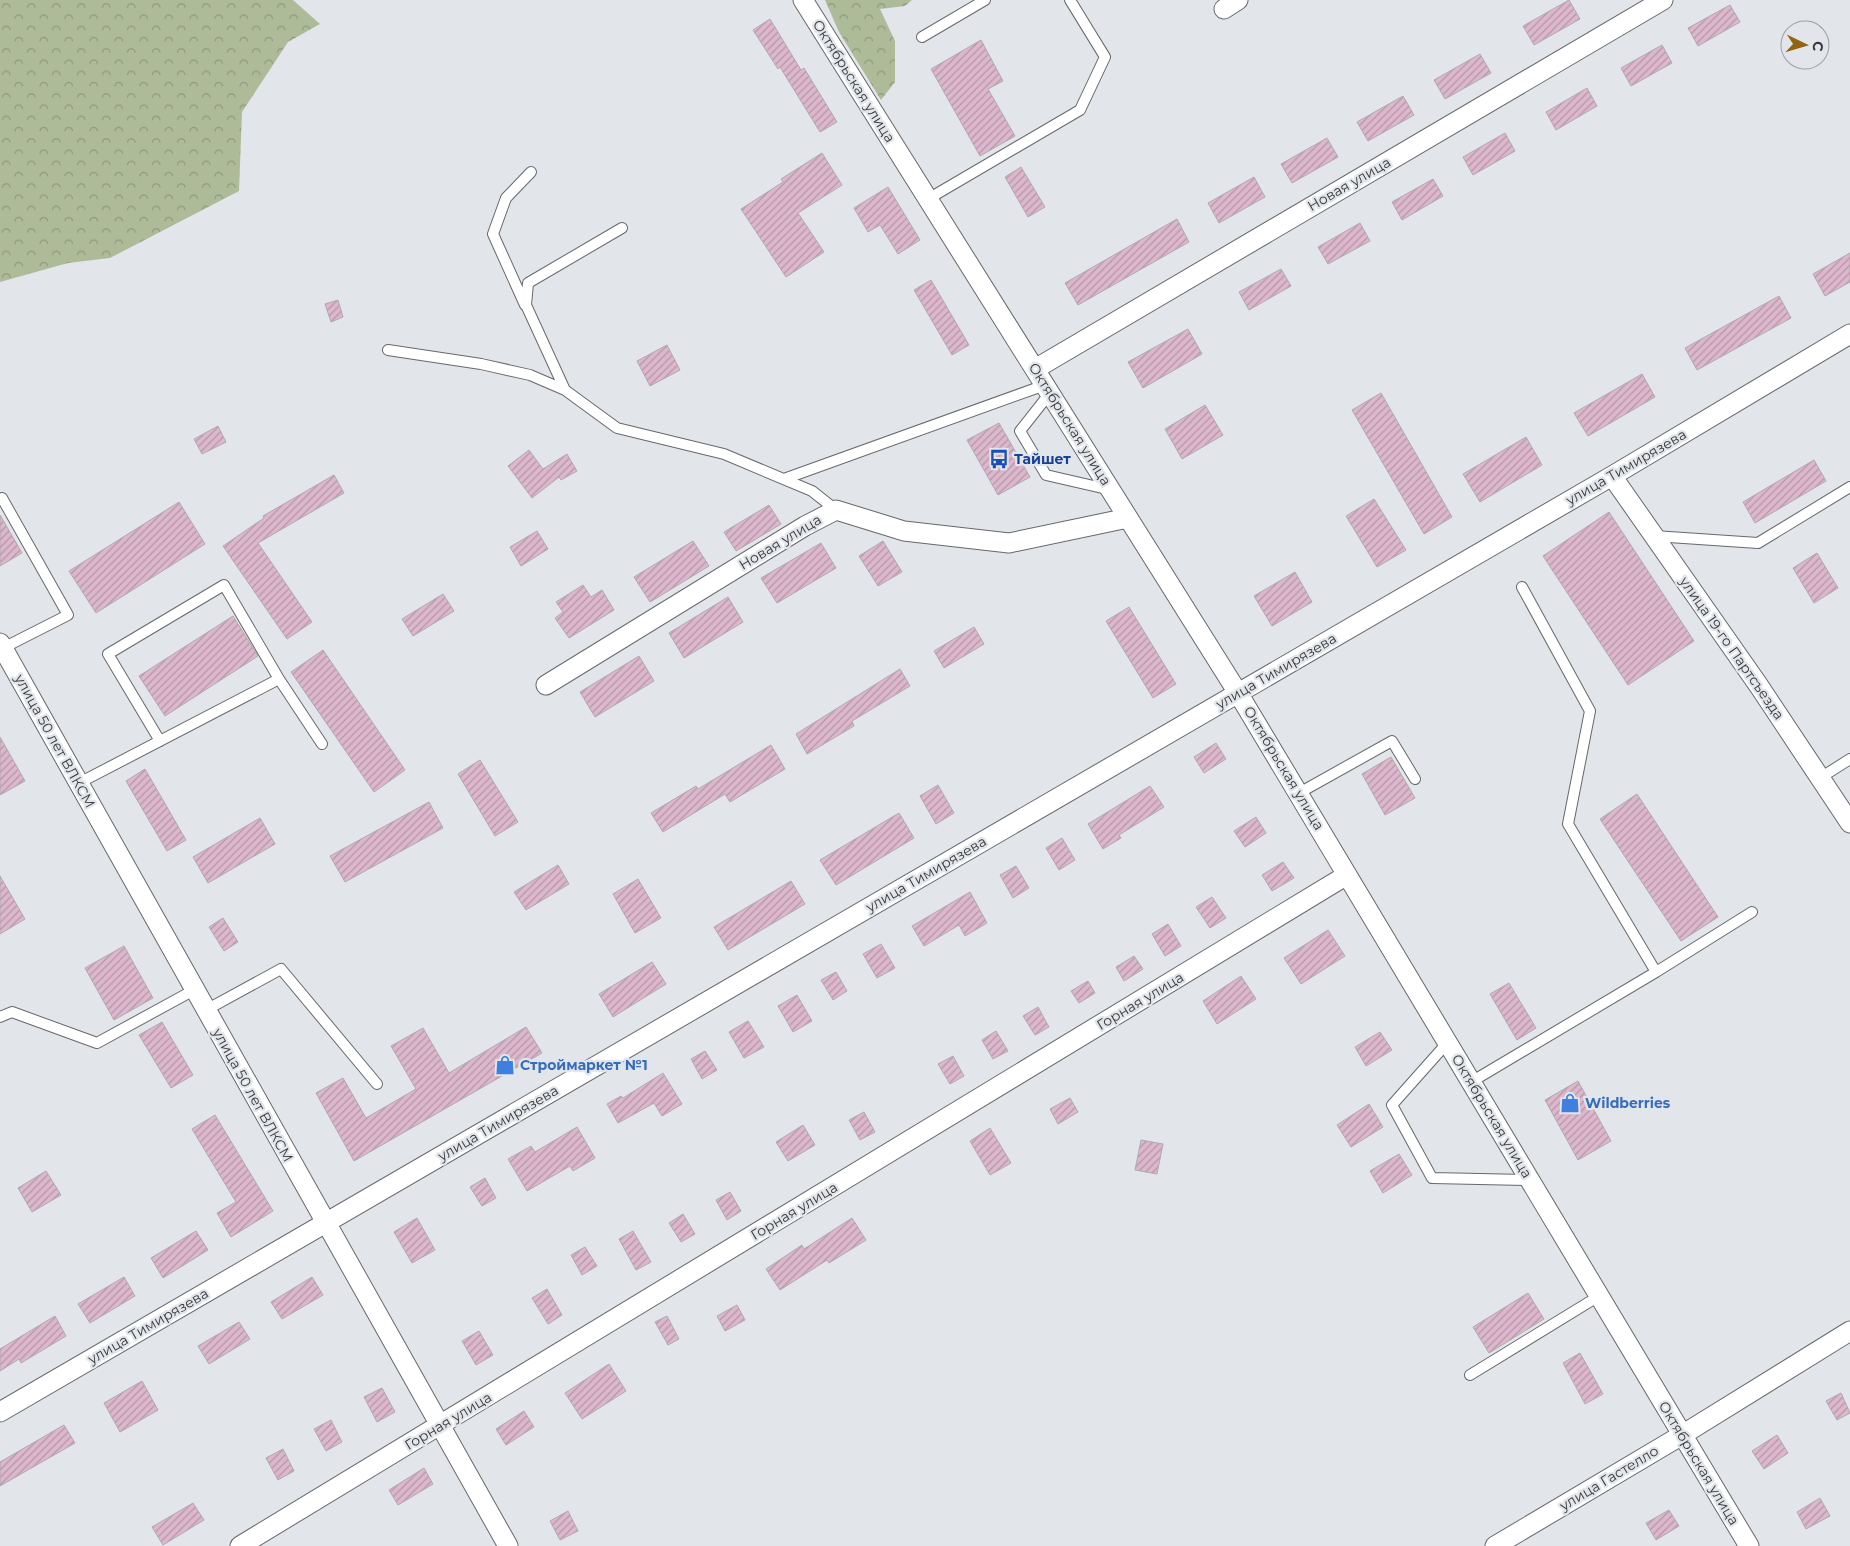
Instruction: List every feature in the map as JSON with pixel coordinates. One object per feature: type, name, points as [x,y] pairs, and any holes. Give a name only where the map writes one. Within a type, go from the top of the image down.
[{"type":"street","name":"Октябрьская улица","points":[[803,0],[1238,693],[1749,1546]]},
{"type":"street","name":"Новая улица","points":[[1035,369],[1663,0]]},
{"type":"street","name":"улица Тимирязева","points":[[0,1412],[1612,476],[1850,334]]},
{"type":"street","name":"улица 19-го Партсъезда","points":[[1612,476],[1850,823]]},
{"type":"street","name":"Новая улица","points":[[546,685],[805,526],[836,510],[904,531],[1009,542],[1128,518]]},
{"type":"street","name":"улица 50 лет ВЛКСМ","points":[[2,645],[325,1224],[441,1425],[508,1546]]},
{"type":"street","name":"Горная улица","points":[[240,1546],[1348,875]]},
{"type":"street","name":"улица Гастелло","points":[[1495,1546],[1682,1435],[1850,1331]]},
{"type":"lane","points":[[922,37],[985,0]]},
{"type":"lane","points":[[928,198],[1080,110],[1105,57],[1070,0]]},
{"type":"lane","points":[[530,172],[506,198],[492,234],[565,390]]},
{"type":"lane","points":[[526,306],[528,283],[622,228]]},
{"type":"lane","points":[[388,350],[481,364],[530,375],[565,390],[617,428],[724,454],[812,491],[836,510]]},
{"type":"lane","points":[[784,480],[1048,389]]},
{"type":"lane","points":[[1048,389],[1020,432],[1046,475],[1111,490]]},
{"type":"lane","points":[[1654,536],[1758,543],[1850,487]]},
{"type":"lane","points":[[2,498],[68,615],[2,645]]},
{"type":"lane","points":[[160,741],[108,654],[224,585],[322,744]]},
{"type":"lane","points":[[1522,587],[1590,711],[1568,824],[1656,972]]},
{"type":"lane","points":[[79,783],[280,678]]},
{"type":"lane","points":[[1299,793],[1392,741],[1415,779]]},
{"type":"lane","points":[[1820,778],[1850,759]]},
{"type":"lane","points":[[1471,1082],[1656,972],[1752,912]]},
{"type":"lane","points":[[206,1010],[281,969],[378,1084]]},
{"type":"lane","points":[[0,1017],[12,1012],[97,1043],[194,990]]},
{"type":"lane","points":[[1448,1042],[1392,1105],[1432,1178],[1530,1180]]},
{"type":"lane","points":[[1470,1375],[1599,1296]]},
{"type":"green space","points":[[0,0],[293,0],[320,24],[288,42],[242,112],[239,191],[110,258],[68,263],[0,282]]},
{"type":"green space","points":[[825,0],[912,0],[905,6],[880,9],[895,41],[895,82],[881,100],[839,32]]},
{"type":"building","points":[[1569,0],[1580,19],[1534,45],[1523,26]]},
{"type":"building","points":[[1730,5],[1740,22],[1698,46],[1688,28]]},
{"type":"building","points":[[770,19],[801,70],[804,68],[837,122],[820,132],[780,67],[778,69],[753,30]]},
{"type":"building","points":[[981,40],[1003,81],[988,89],[1015,136],[980,156],[931,69]]},
{"type":"building","points":[[1662,45],[1672,63],[1631,86],[1621,68]]},
{"type":"building","points":[[1480,54],[1491,73],[1445,99],[1434,80]]},
{"type":"building","points":[[1587,88],[1597,106],[1556,130],[1546,112]]},
{"type":"building","points":[[1403,96],[1414,115],[1368,141],[1357,122]]},
{"type":"building","points":[[1505,133],[1515,151],[1473,175],[1463,157]]},
{"type":"building","points":[[1327,138],[1338,157],[1292,183],[1281,164]]},
{"type":"building","points":[[822,153],[842,185],[798,213],[824,252],[786,277],[741,209],[783,182],[781,179]]},
{"type":"building","points":[[1021,167],[1045,207],[1028,217],[1005,177]]},
{"type":"building","points":[[1254,177],[1265,197],[1219,223],[1208,203]]},
{"type":"building","points":[[1433,179],[1443,196],[1402,220],[1392,202]]},
{"type":"building","points":[[888,187],[920,240],[898,254],[880,225],[868,232],[854,208]]},
{"type":"building","points":[[1177,219],[1189,242],[1078,305],[1065,283]]},
{"type":"building","points":[[1360,223],[1370,241],[1328,264],[1318,247]]},
{"type":"building","points":[[1850,253],[1850,282],[1825,296],[1813,274]]},
{"type":"building","points":[[1281,269],[1291,286],[1249,310],[1239,292]]},
{"type":"building","points":[[931,280],[969,345],[952,355],[914,290]]},
{"type":"building","points":[[1779,296],[1791,318],[1697,370],[1685,348]]},
{"type":"building","points":[[338,300],[343,317],[331,322],[325,304]]},
{"type":"building","points":[[1188,329],[1202,354],[1143,388],[1128,362]]},
{"type":"building","points":[[667,345],[680,370],[650,386],[637,361]]},
{"type":"building","points":[[1642,374],[1655,397],[1588,436],[1574,413]]},
{"type":"building","points":[[1381,393],[1452,517],[1424,534],[1352,410]]},
{"type":"building","points":[[1205,405],[1223,435],[1182,459],[1165,429]]},
{"type":"building","name":"Тайшет","points":[[999,423],[1030,477],[998,495],[967,440]]},
{"type":"building","points":[[218,426],[226,442],[202,454],[194,439]]},
{"type":"building","points":[[1526,437],[1542,465],[1480,502],[1463,474]]},
{"type":"building","points":[[529,450],[543,469],[567,454],[577,471],[561,480],[559,477],[532,498],[508,466]]},
{"type":"building","points":[[1814,460],[1826,481],[1755,523],[1743,502]]},
{"type":"building","points":[[334,475],[344,493],[258,543],[312,622],[287,639],[223,546],[264,518],[263,516]]},
{"type":"building","points":[[1374,499],[1406,550],[1377,567],[1346,516]]},
{"type":"building","points":[[179,502],[205,544],[96,613],[69,571]]},
{"type":"building","points":[[769,505],[781,524],[736,551],[724,532]]},
{"type":"building","points":[[1609,512],[1694,641],[1628,685],[1543,556]]},
{"type":"building","points":[[0,515],[22,553],[0,566]]},
{"type":"building","points":[[537,531],[548,549],[521,566],[510,547]]},
{"type":"building","points":[[693,541],[709,566],[650,602],[634,577]]},
{"type":"building","points":[[883,541],[902,572],[878,586],[859,556]]},
{"type":"building","points":[[821,543],[836,568],[777,603],[761,578]]},
{"type":"building","points":[[1817,553],[1838,588],[1814,603],[1793,568]]},
{"type":"building","points":[[1295,572],[1312,602],[1272,626],[1254,596]]},
{"type":"building","points":[[583,585],[591,597],[602,590],[614,610],[569,638],[555,618],[563,612],[556,602]]},
{"type":"building","points":[[443,594],[454,611],[413,636],[402,619]]},
{"type":"building","points":[[728,597],[743,622],[684,658],[669,633]]},
{"type":"building","points":[[1129,607],[1176,684],[1153,698],[1106,621]]},
{"type":"building","points":[[233,616],[258,656],[165,716],[139,676]]},
{"type":"building","points":[[974,627],[984,644],[944,668],[934,651]]},
{"type":"building","points":[[323,650],[405,770],[374,792],[291,672]]},
{"type":"building","points":[[639,656],[654,681],[595,717],[580,692]]},
{"type":"building","points":[[900,669],[910,686],[852,721],[854,726],[807,754],[796,734]]},
{"type":"building","points":[[0,737],[25,781],[0,795]]},
{"type":"building","points":[[1216,743],[1226,759],[1204,773],[1194,757]]},
{"type":"building","points":[[771,745],[785,769],[730,802],[725,794],[663,832],[651,813],[696,786],[698,789]]},
{"type":"building","points":[[1391,757],[1415,798],[1385,815],[1362,774]]},
{"type":"building","points":[[480,760],[518,822],[495,836],[458,774]]},
{"type":"building","points":[[145,769],[186,840],[167,851],[126,781]]},
{"type":"building","points":[[938,785],[954,813],[936,824],[920,796]]},
{"type":"building","points":[[1150,786],[1164,807],[1119,835],[1121,838],[1103,849],[1088,824]]},
{"type":"building","points":[[1637,794],[1718,917],[1681,941],[1600,819]]},
{"type":"building","points":[[429,802],[443,828],[345,882],[330,856]]},
{"type":"building","points":[[899,813],[914,838],[836,885],[820,860]]},
{"type":"building","points":[[1256,817],[1266,833],[1245,847],[1234,831]]},
{"type":"building","points":[[260,818],[275,844],[208,883],[193,857]]},
{"type":"building","points":[[1062,838],[1075,860],[1059,870],[1046,848]]},
{"type":"building","points":[[1283,862],[1294,878],[1272,891],[1262,875]]},
{"type":"building","points":[[558,865],[569,884],[526,910],[514,892]]},
{"type":"building","points":[[1016,866],[1029,888],[1013,898],[1000,875]]},
{"type":"building","points":[[0,876],[25,919],[0,934]]},
{"type":"building","points":[[638,879],[661,918],[635,933],[613,894]]},
{"type":"building","points":[[791,881],[805,904],[728,950],[714,927]]},
{"type":"building","points":[[970,892],[987,923],[965,936],[959,925],[924,946],[912,926]]},
{"type":"building","points":[[1212,897],[1226,918],[1210,928],[1196,907]]},
{"type":"building","points":[[223,918],[238,942],[224,951],[209,927]]},
{"type":"building","points":[[1168,924],[1181,946],[1165,956],[1152,934]]},
{"type":"building","points":[[1328,930],[1345,956],[1301,984],[1284,958]]},
{"type":"building","points":[[881,944],[895,968],[877,978],[863,954]]},
{"type":"building","points":[[124,946],[153,998],[114,1020],[85,968]]},
{"type":"building","points":[[1134,956],[1143,969],[1124,981],[1116,967]]},
{"type":"building","points":[[652,962],[666,984],[613,1017],[599,994]]},
{"type":"building","points":[[836,972],[847,991],[833,1000],[821,980]]},
{"type":"building","points":[[1241,976],[1256,999],[1217,1024],[1203,1001]]},
{"type":"building","points":[[1088,981],[1095,993],[1079,1003],[1071,991]]},
{"type":"building","points":[[1509,983],[1536,1028],[1517,1040],[1490,994]]},
{"type":"building","points":[[797,995],[812,1021],[793,1032],[778,1006]]},
{"type":"building","points":[[1038,1007],[1049,1027],[1035,1035],[1023,1016]]},
{"type":"building","points":[[748,1021],[764,1047],[744,1058],[729,1032]]},
{"type":"building","points":[[162,1022],[193,1075],[171,1088],[139,1035]]},
{"type":"building","points":[[526,1027],[542,1053],[354,1161],[316,1093],[343,1078],[366,1118],[416,1089],[391,1046],[423,1028],[449,1073]]},
{"type":"building","points":[[996,1031],[1008,1051],[993,1059],[982,1040]]},
{"type":"building","points":[[1380,1032],[1392,1050],[1366,1066],[1355,1047]]},
{"type":"building","points":[[705,1051],[717,1070],[702,1079],[691,1059]]},
{"type":"building","points":[[953,1056],[964,1076],[950,1084],[938,1064]]},
{"type":"building","points":[[663,1073],[682,1104],[662,1116],[654,1103],[618,1123],[607,1104],[621,1096],[623,1098]]},
{"type":"building","points":[[1578,1081],[1611,1141],[1578,1160],[1545,1100]]},
{"type":"building","points":[[1070,1098],[1078,1112],[1058,1124],[1050,1109]]},
{"type":"building","points":[[1369,1104],[1383,1127],[1351,1147],[1337,1125]]},
{"type":"building","points":[[864,1112],[875,1132],[860,1140],[849,1120]]},
{"type":"building","points":[[215,1115],[273,1211],[231,1237],[217,1213],[236,1202],[192,1129]]},
{"type":"building","points":[[803,1125],[815,1145],[788,1161],[776,1142]]},
{"type":"building","points":[[577,1127],[595,1158],[573,1171],[570,1166],[527,1191],[508,1159],[531,1146],[535,1152]]},
{"type":"building","points":[[990,1128],[1011,1163],[990,1175],[970,1141]]},
{"type":"building","points":[[1141,1140],[1163,1144],[1157,1174],[1135,1170]]},
{"type":"building","points":[[1399,1154],[1412,1175],[1383,1193],[1370,1171]]},
{"type":"building","points":[[46,1171],[61,1195],[32,1212],[18,1188]]},
{"type":"building","points":[[485,1178],[496,1198],[482,1206],[470,1187]]},
{"type":"building","points":[[730,1192],[741,1211],[727,1220],[716,1200]]},
{"type":"building","points":[[683,1214],[695,1234],[681,1242],[669,1223]]},
{"type":"building","points":[[417,1218],[435,1250],[412,1263],[394,1232]]},
{"type":"building","points":[[852,1218],[866,1240],[829,1263],[827,1260],[780,1290],[766,1269],[802,1245],[804,1249]]},
{"type":"building","points":[[196,1231],[208,1250],[163,1278],[151,1258]]},
{"type":"building","points":[[633,1231],[651,1262],[636,1270],[619,1239]]},
{"type":"building","points":[[585,1247],[597,1266],[582,1275],[571,1255]]},
{"type":"building","points":[[124,1277],[135,1296],[90,1323],[78,1304]]},
{"type":"building","points":[[312,1277],[323,1295],[282,1319],[271,1302]]},
{"type":"building","points":[[547,1289],[562,1315],[548,1324],[532,1298]]},
{"type":"building","points":[[1528,1293],[1544,1319],[1489,1353],[1473,1327]]},
{"type":"building","points":[[737,1305],[745,1320],[725,1331],[717,1316]]},
{"type":"building","points":[[55,1316],[66,1336],[21,1363],[19,1359],[0,1371],[0,1349]]},
{"type":"building","points":[[667,1316],[679,1339],[668,1345],[655,1322]]},
{"type":"building","points":[[239,1322],[250,1339],[209,1364],[198,1346]]},
{"type":"building","points":[[479,1331],[493,1355],[476,1365],[462,1341]]},
{"type":"building","points":[[1580,1353],[1603,1394],[1585,1404],[1563,1363]]},
{"type":"building","points":[[609,1364],[626,1391],[582,1419],[565,1393]]},
{"type":"building","points":[[142,1381],[158,1410],[120,1432],[104,1403]]},
{"type":"building","points":[[382,1388],[395,1412],[377,1422],[364,1397]]},
{"type":"building","points":[[1841,1393],[1850,1413],[1837,1420],[1826,1401]]},
{"type":"building","points":[[524,1411],[534,1427],[506,1445],[496,1429]]},
{"type":"building","points":[[331,1420],[342,1442],[326,1451],[314,1429]]},
{"type":"building","points":[[64,1425],[75,1443],[0,1486],[0,1462]]},
{"type":"building","points":[[1777,1435],[1788,1453],[1764,1469],[1752,1451]]},
{"type":"building","points":[[283,1449],[294,1471],[278,1480],[266,1458]]},
{"type":"building","points":[[424,1468],[433,1484],[398,1505],[389,1490]]},
{"type":"building","points":[[1820,1498],[1830,1516],[1806,1529],[1797,1512]]},
{"type":"building","points":[[193,1503],[204,1520],[163,1545],[152,1527]]},
{"type":"building","points":[[1669,1510],[1679,1526],[1656,1540],[1646,1523]]},
{"type":"building","points":[[568,1511],[578,1531],[560,1540],[550,1521]]},
{"type":"place","name":"Тайшет","points":[[999,459]]},
{"type":"place","name":"Строймаркет №1","points":[[505,1065]]},
{"type":"place","name":"Wildberries","points":[[1570,1103]]}]
